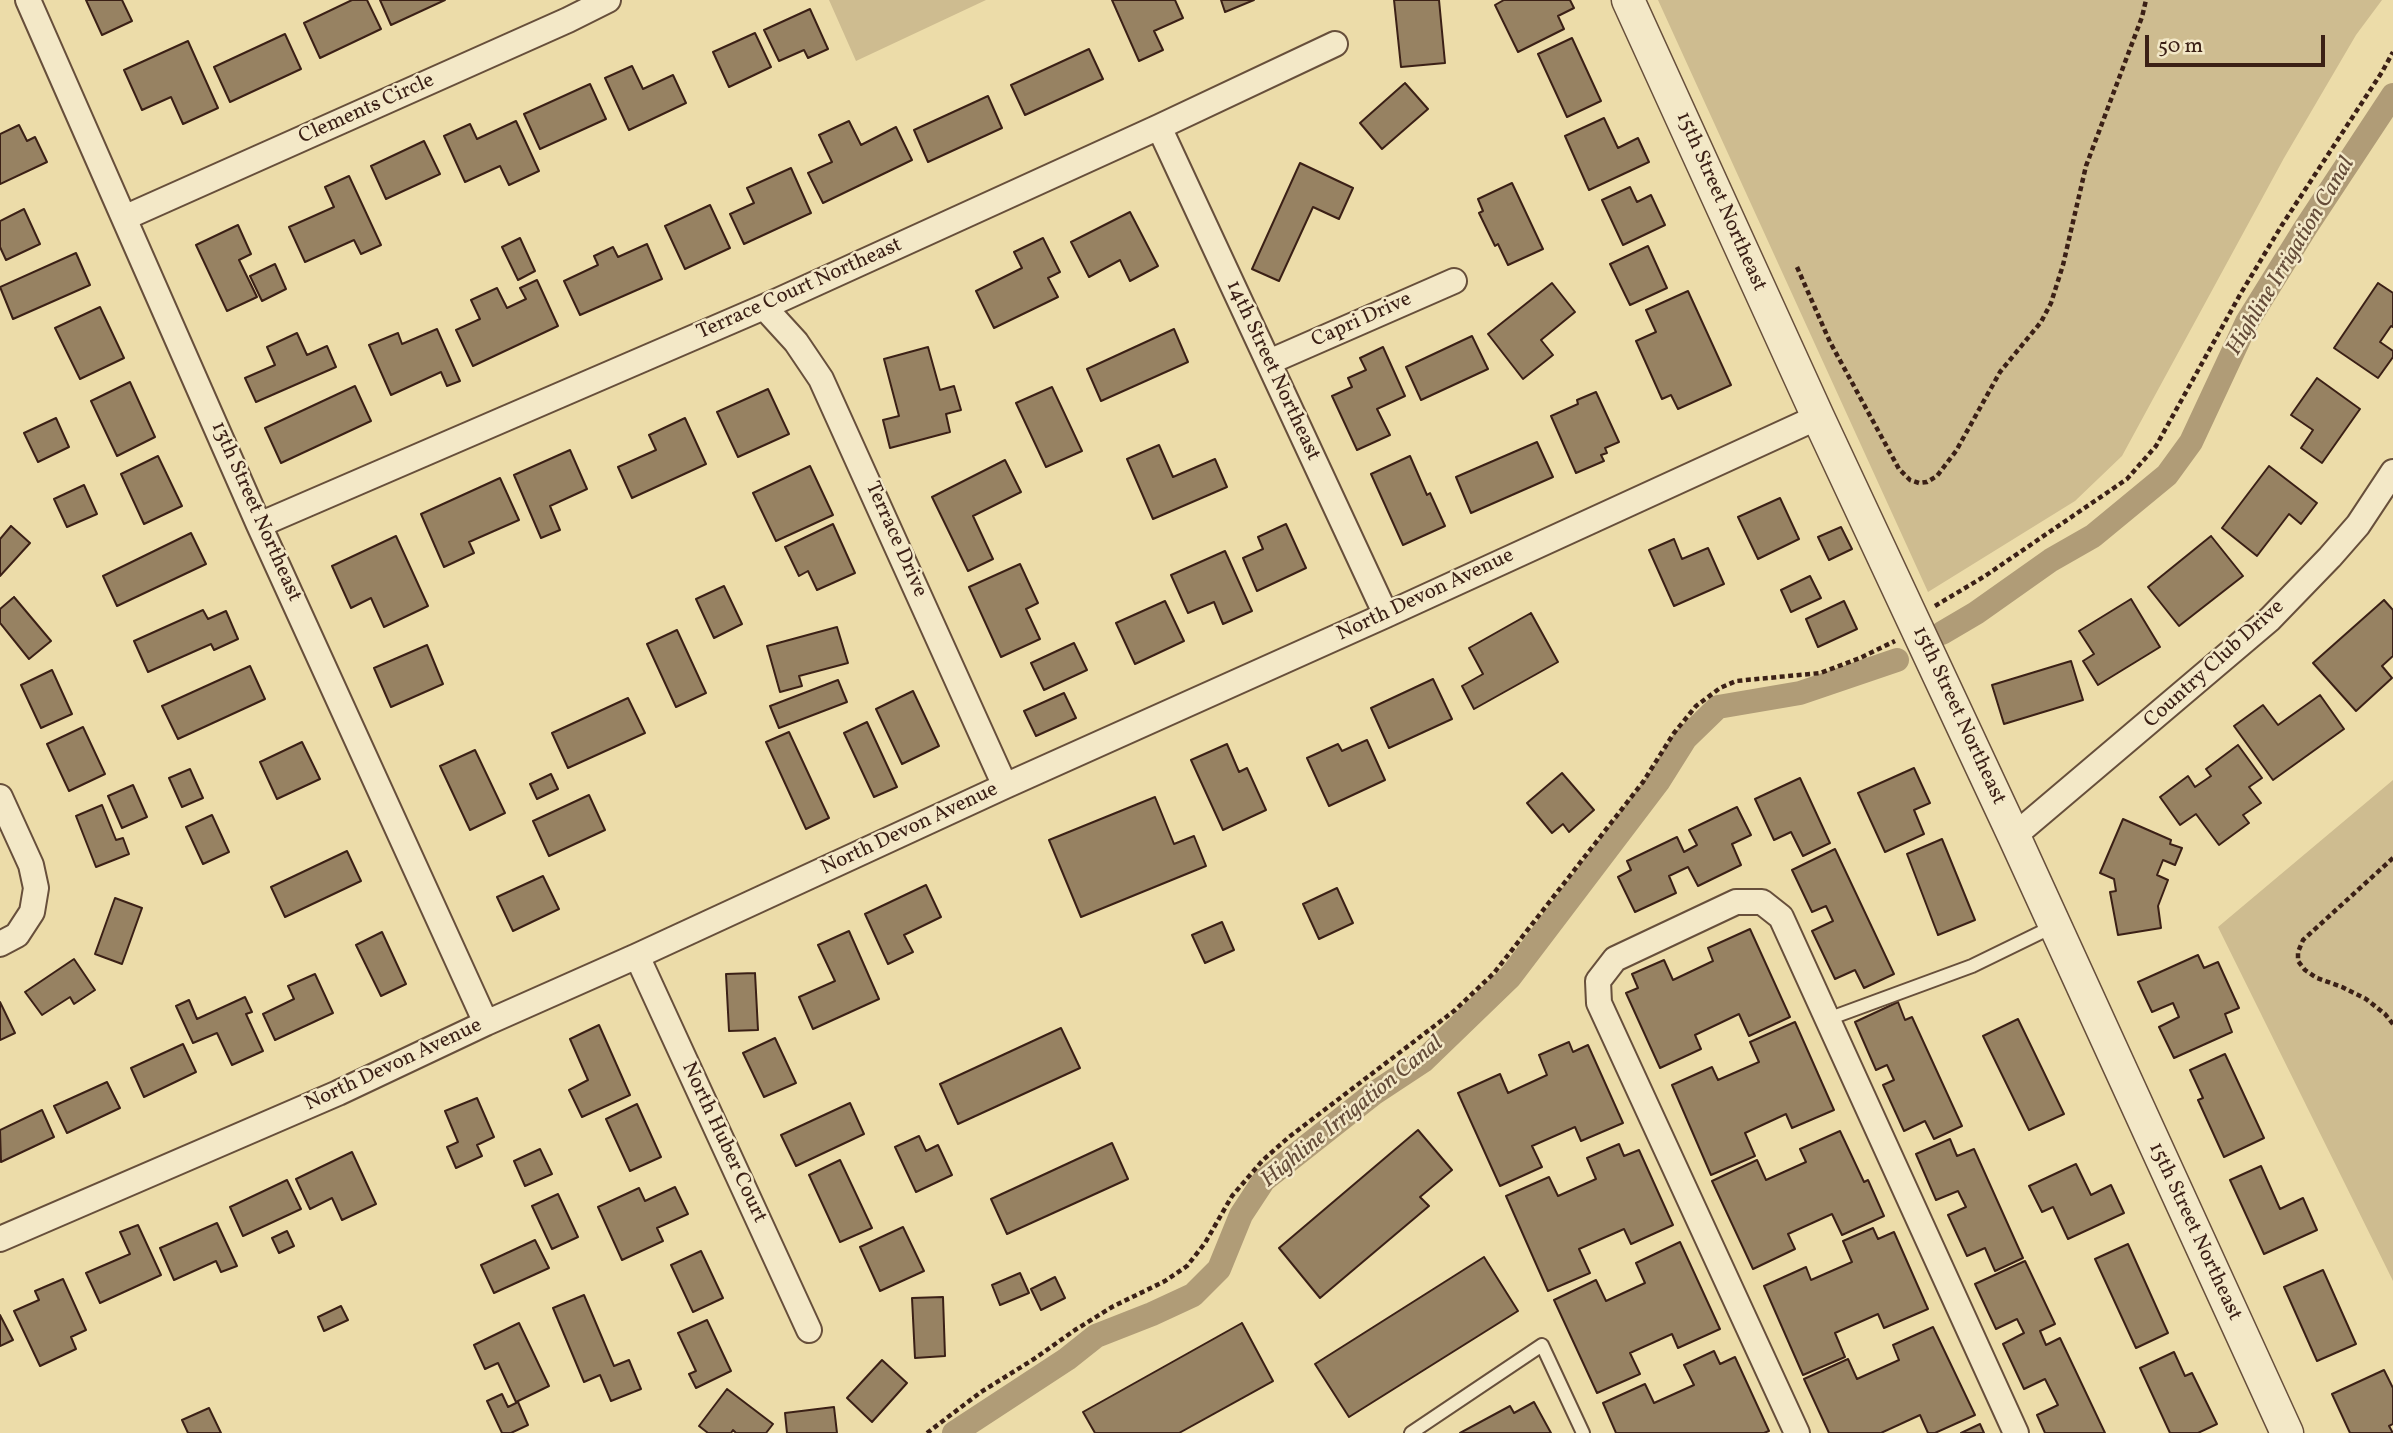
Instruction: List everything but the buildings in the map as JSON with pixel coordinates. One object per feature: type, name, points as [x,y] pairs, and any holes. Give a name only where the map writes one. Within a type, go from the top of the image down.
[{"type":"street","name":"13th Street Northeast","points":[[28,0],[259,525],[486,1023]]},
{"type":"street","name":"Clements Circle","points":[[124,218],[608,0]]},
{"type":"street","name":"15th Street Northeast","points":[[1628,0],[2287,1433]]},
{"type":"street","name":"Terrace Court Northeast","points":[[259,525],[764,307],[1335,44]]},
{"type":"street","name":"14th Street Northeast","points":[[1159,127],[1386,615]]},
{"type":"street","name":"Capri Drive","points":[[1269,362],[1454,281]]},
{"type":"street","name":"Terrace Drive","points":[[764,307],[796,342],[821,379],[1005,786]]},
{"type":"street","name":"North Devon Avenue","points":[[0,1239],[338,1093],[1818,416]]},
{"type":"street","name":"Country Club Drive","points":[[2014,836],[2270,619],[2357,525],[2393,472]]},
{"type":"street","points":[[0,797],[32,865],[36,888],[32,912],[17,935],[0,944]]},
{"type":"street","points":[[1797,1433],[1599,1003],[1598,981],[1615,959],[1736,902],[1762,902],[1782,917],[2016,1433]]},
{"type":"street","name":"North Huber Court","points":[[637,956],[808,1330]]},
{"type":"lane","points":[[1828,1020],[1972,966],[2054,926]]},
{"type":"lane","points":[[1411,1433],[1542,1345],[1583,1433]]},
{"type":"path","points":[[1797,267],[1830,342],[1899,469],[1910,480],[1919,483],[1937,476],[1956,451],[2000,372],[2041,322],[2051,303],[2063,265],[2086,166],[2146,0]]},
{"type":"path","points":[[926,1433],[981,1392],[1075,1329],[1165,1281],[1187,1266],[1205,1243],[1232,1196],[1263,1160],[1289,1137],[1454,1011],[1493,973],[1628,803],[1674,733],[1696,706],[1720,688],[1736,681],[1820,673],[1897,640],[1913,620],[1985,576],[2127,479],[2156,446],[2282,225],[2393,52]]},
{"type":"path","points":[[2393,858],[2303,940],[2298,951],[2298,961],[2305,970],[2366,999],[2393,1024]]},
{"type":"shaded area","points":[[829,0],[986,0],[856,61]]},
{"type":"shaded area","points":[[1658,0],[2382,0],[2356,35],[2284,158],[2122,456],[2075,501],[1928,592]]},
{"type":"shaded area","points":[[2393,780],[2393,1281],[2218,927]]},
{"type":"waterway","name":"Highline Irrigation Canal","points":[[1942,633],[1976,613],[2051,560],[2093,536],[2167,475],[2191,442],[2247,322],[2393,95]]},
{"type":"waterway","name":"Highline Irrigation Canal","points":[[954,1433],[1067,1359],[1096,1336],[1193,1295],[1219,1269],[1241,1215],[1264,1180],[1373,1094],[1423,1061],[1510,977],[1658,782],[1685,739],[1718,707],[1800,693],[1897,660]]}]
